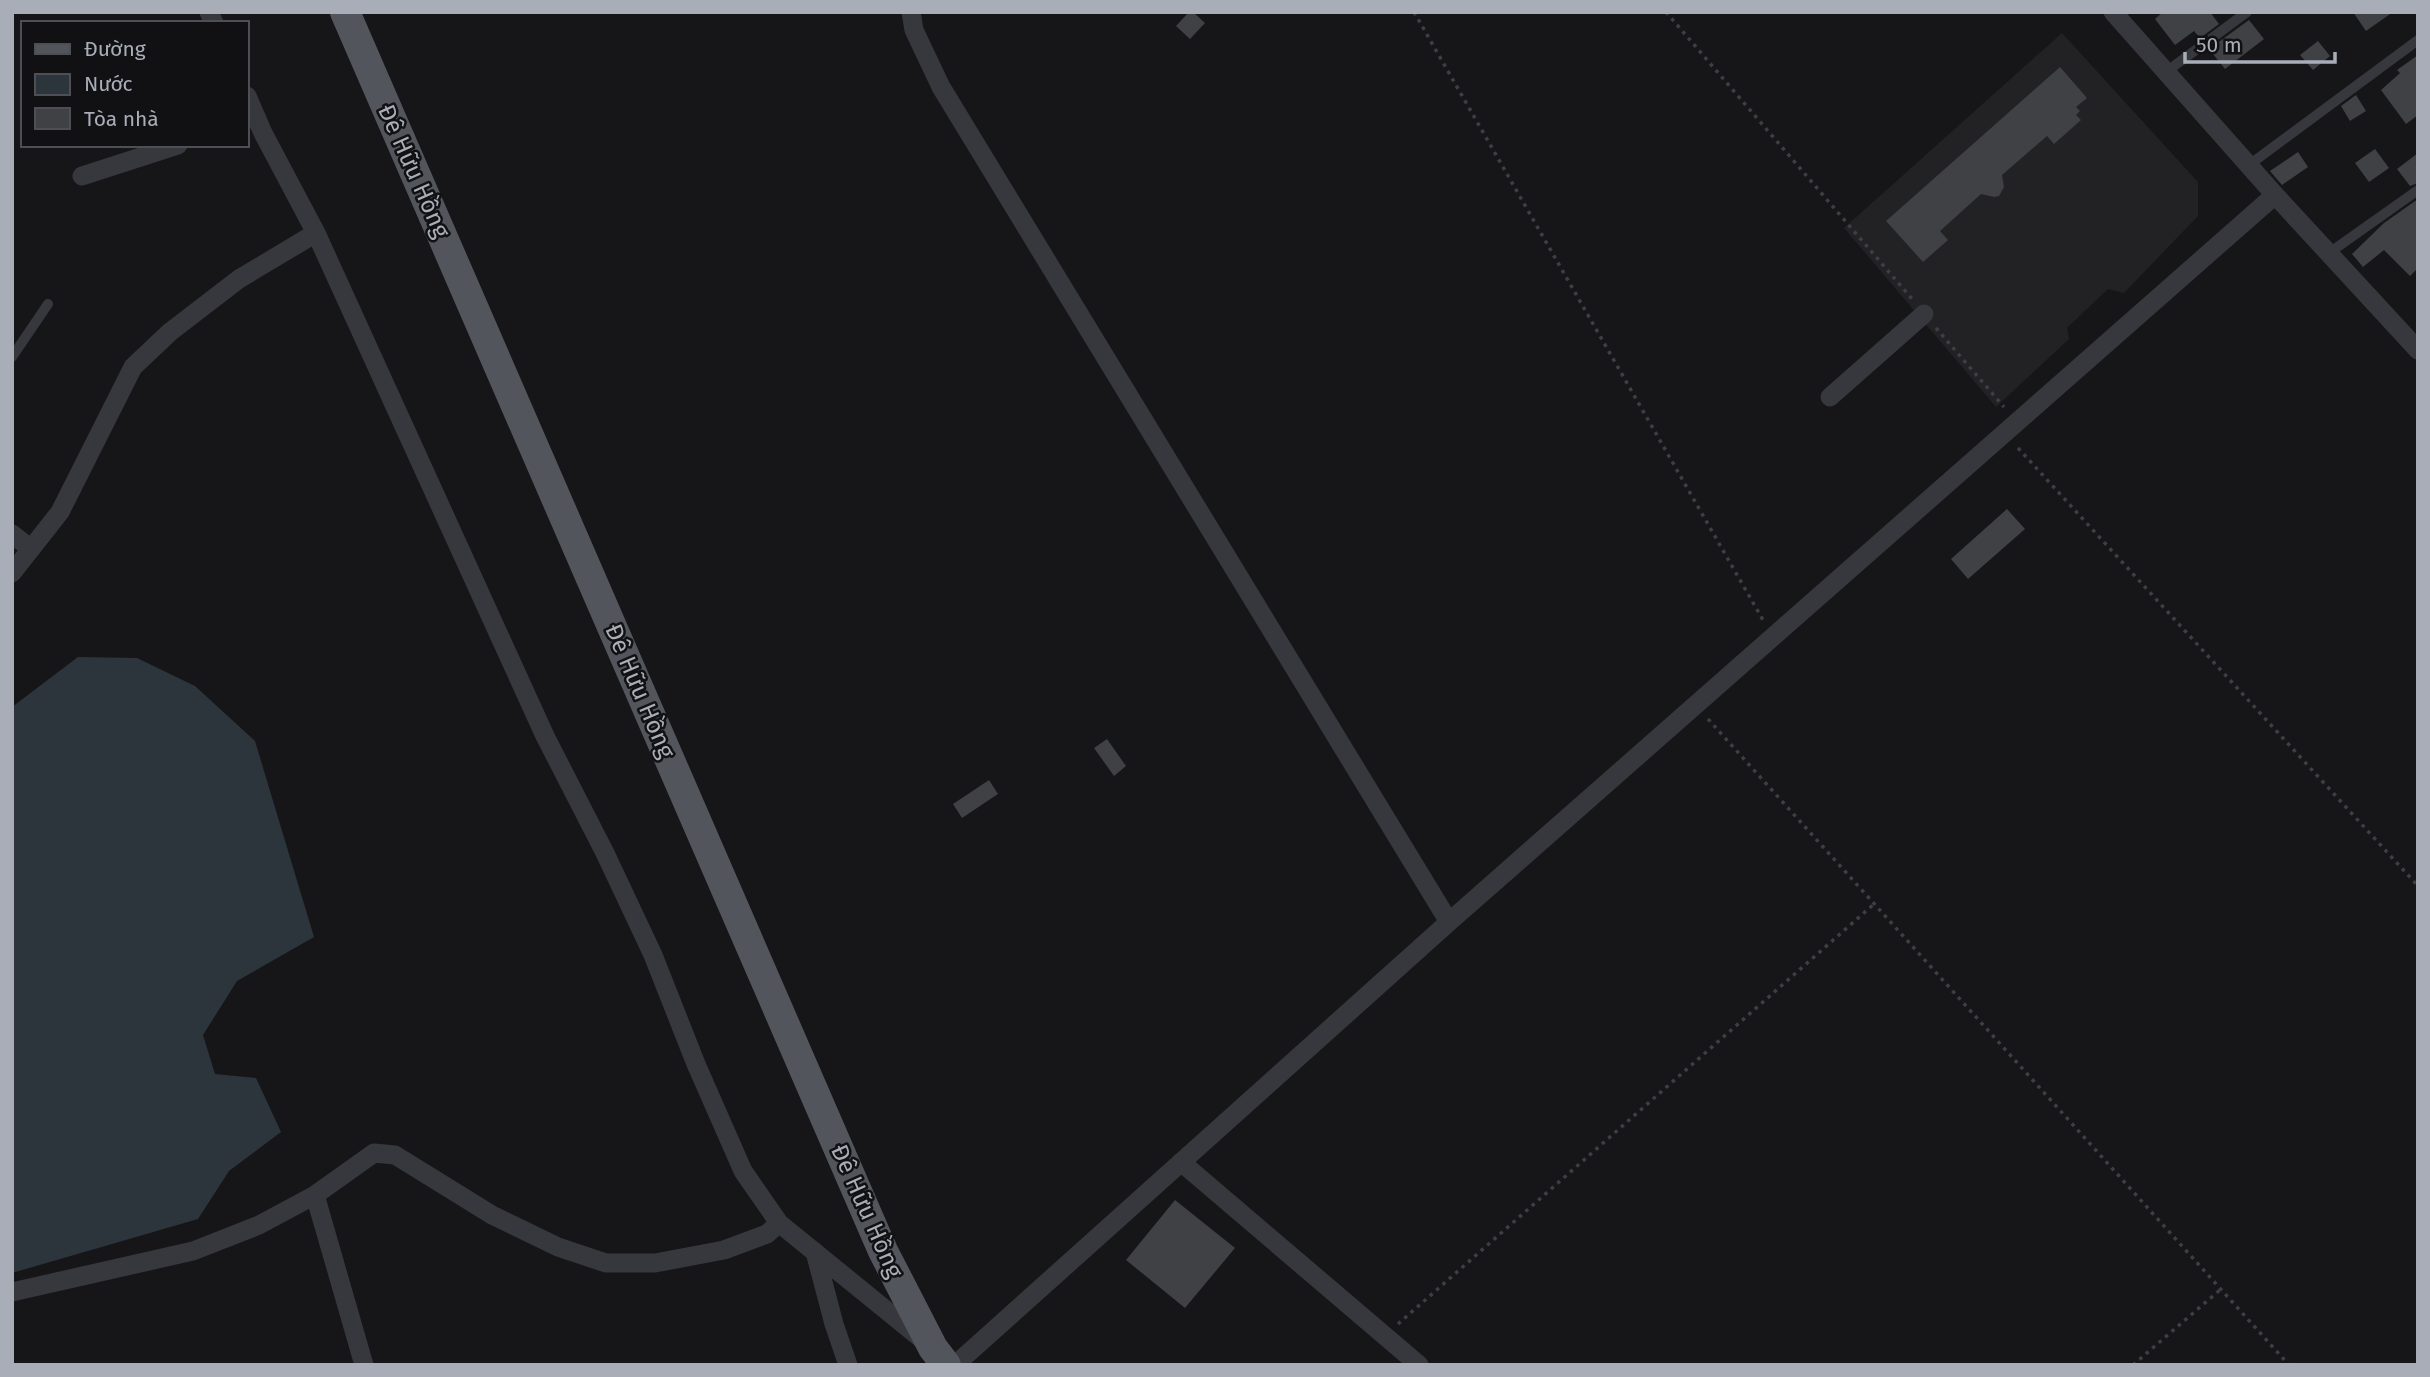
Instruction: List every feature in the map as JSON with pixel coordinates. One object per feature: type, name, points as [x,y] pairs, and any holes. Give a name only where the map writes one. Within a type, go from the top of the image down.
[{"type":"main road","name":"Đê Hữu Hồng","points":[[345,12],[883,1251],[945,1359]]},
{"type":"street","points":[[911,12],[914,30],[941,87],[1449,922]]},
{"type":"street","points":[[2113,12],[2275,195],[2418,350]]},
{"type":"street","points":[[249,109],[316,233],[545,736],[653,955],[696,1064],[743,1171],[779,1223],[945,1359],[1181,1162],[1449,922],[2275,195]]},
{"type":"street","points":[[82,176],[172,147]]},
{"type":"street","points":[[12,573],[60,512],[133,366],[170,332],[239,279],[316,233]]},
{"type":"street","points":[[1830,397],[1924,314]]},
{"type":"street","points":[[12,534],[31,549]]},
{"type":"street","points":[[12,1292],[193,1251],[259,1225],[315,1195],[374,1153],[394,1155],[492,1215],[558,1247],[606,1263],[655,1263],[724,1250],[767,1234],[779,1223]]},
{"type":"street","points":[[1181,1162],[1419,1365]]},
{"type":"street","points":[[315,1195],[364,1365]]},
{"type":"street","points":[[815,1252],[848,1365]]},
{"type":"lane","points":[[2166,72],[2247,12]]},
{"type":"lane","points":[[2249,165],[2418,40]]},
{"type":"lane","points":[[2329,253],[2418,190]]},
{"type":"lane","points":[[12,357],[48,304]]},
{"type":"path","points":[[1414,12],[1773,637]]},
{"type":"path","points":[[1666,12],[1924,314],[2011,428],[2418,886]]},
{"type":"path","points":[[1695,705],[2289,1365]]},
{"type":"path","points":[[1385,1336],[1874,904]]},
{"type":"path","points":[[2133,1365],[2221,1289]]},
{"type":"shaded area","points":[[2062,33],[2198,182],[2198,216],[2124,293],[2108,289],[2067,328],[2069,339],[1996,407],[1844,228]]},
{"type":"water","points":[[78,657],[137,658],[195,686],[255,741],[314,937],[237,981],[203,1035],[215,1074],[256,1078],[281,1132],[229,1171],[198,1219],[12,1273],[12,707]]},
{"type":"building","points":[[1189,12],[1193,12],[1205,23],[1190,39],[1176,26]]},
{"type":"building","points":[[2163,12],[2210,12],[2219,24],[2200,38],[2194,31],[2175,45],[2155,19]]},
{"type":"building","points":[[2353,12],[2393,12],[2366,31]]},
{"type":"building","points":[[2249,20],[2264,39],[2225,69],[2209,49]]},
{"type":"building","points":[[2318,41],[2330,56],[2313,70],[2300,55]]},
{"type":"building","points":[[2418,55],[2418,115],[2406,124],[2381,90],[2400,73],[2397,70]]},
{"type":"building","points":[[2060,67],[2087,98],[2076,107],[2080,111],[2076,115],[2081,120],[2054,144],[2047,136],[2002,175],[2004,187],[1999,196],[1981,194],[1940,231],[1948,240],[1923,262],[1886,221]]},
{"type":"building","points":[[2356,95],[2366,111],[2350,121],[2341,106]]},
{"type":"building","points":[[2375,149],[2389,168],[2369,182],[2355,163]]},
{"type":"building","points":[[2298,152],[2308,167],[2282,185],[2270,171]]},
{"type":"building","points":[[2418,153],[2418,183],[2410,186],[2397,169]]},
{"type":"building","points":[[2418,199],[2418,268],[2410,276],[2384,250],[2363,267],[2352,254],[2384,223]]},
{"type":"building","points":[[2007,509],[2025,529],[1968,579],[1951,559]]},
{"type":"building","points":[[1107,739],[1126,766],[1114,776],[1094,748]]},
{"type":"building","points":[[989,780],[998,794],[962,818],[953,804]]},
{"type":"building","points":[[1175,1200],[1235,1248],[1185,1308],[1126,1260]]}]
